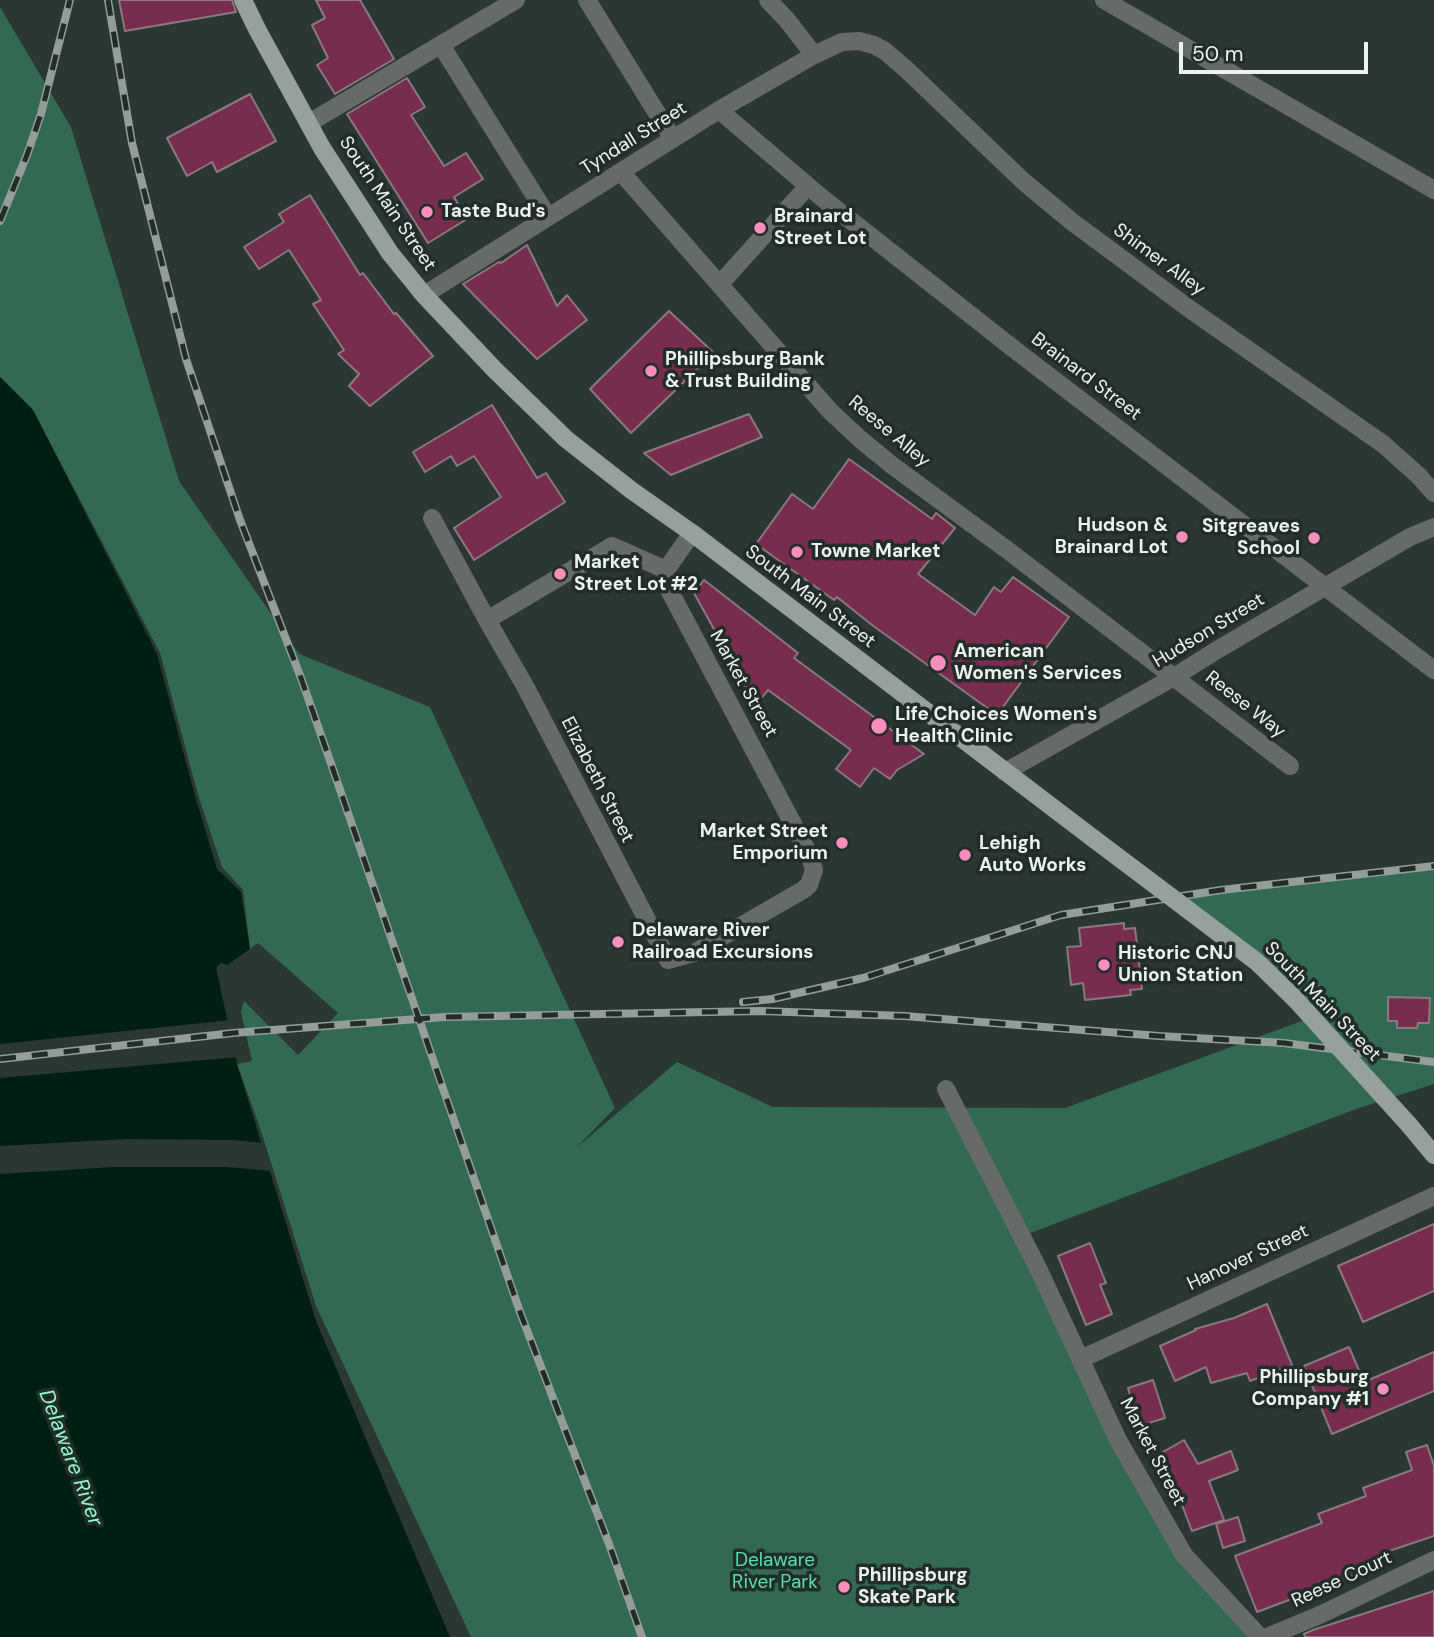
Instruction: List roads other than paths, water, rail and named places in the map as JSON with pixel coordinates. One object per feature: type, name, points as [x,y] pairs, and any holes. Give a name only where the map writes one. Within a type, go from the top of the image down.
[{"type":"main road","name":"South Main Street","points":[[243,0],[322,148],[390,253],[424,295],[494,369],[566,439],[1257,962],[1296,1000],[1434,1155]]},
{"type":"street","points":[[309,123],[516,0]]},
{"type":"street","points":[[587,0],[673,139]]},
{"type":"street","points":[[768,0],[814,55]]},
{"type":"street","points":[[1104,0],[1434,190]]},
{"type":"street","name":"Tyndall Street","points":[[424,295],[719,110],[814,55],[842,41],[859,41],[874,45]]},
{"type":"street","points":[[440,45],[548,217]]},
{"type":"street","name":"Shimer Alley","points":[[874,45],[908,70],[1023,181],[1071,221],[1191,310],[1383,444],[1434,493]]},
{"type":"street","name":"Brainard Street","points":[[719,110],[808,186],[1019,353],[1434,670]]},
{"type":"street","name":"Reese Alley","points":[[621,172],[830,411],[860,439],[1174,677]]},
{"type":"street","points":[[720,284],[808,186]]},
{"type":"street","name":"Elizabeth Street","points":[[432,518],[525,686],[668,960]]},
{"type":"street","name":"Hudson Street","points":[[1005,772],[1174,677],[1410,537],[1434,527]]},
{"type":"street","points":[[487,620],[612,546],[666,570],[692,534]]},
{"type":"street","name":"Market Street","points":[[666,570],[666,584],[761,761],[810,856],[814,870],[809,885],[803,890],[694,953],[668,960]]},
{"type":"street","name":"Reese Way","points":[[1174,677],[1290,766]]},
{"type":"street","name":"Market Street","points":[[946,1089],[1037,1266],[1118,1440],[1184,1555],[1261,1637]]},
{"type":"street","name":"Hanover Street","points":[[1081,1359],[1434,1196]]},
{"type":"street","name":"Reese Court","points":[[1267,1637],[1322,1614],[1434,1560]]},
{"type":"water","name":"Delaware River","points":[[0,377],[33,410],[157,654],[217,869],[241,892],[250,949],[227,965],[221,963],[216,968],[237,1064],[316,1321],[450,1637],[0,1637]]},
{"type":"railway","points":[[0,221],[41,114],[70,0]]},
{"type":"railway","points":[[108,0],[132,143],[186,359],[240,520],[327,752],[520,1312],[642,1637]]},
{"type":"railway","points":[[743,1002],[772,999],[863,978],[1061,915],[1221,890],[1434,866]]},
{"type":"railway","points":[[0,1059],[233,1033],[444,1017],[761,1011],[904,1016],[1284,1043],[1434,1062]]},
{"type":"place","name":"Taste Bud's","points":[[427,212]]},
{"type":"place","name":"Brainard Street Lot","points":[[760,228]]},
{"type":"place","name":"Phillipsburg Bank & Trust Building","points":[[651,371]]},
{"type":"place","name":"Hudson & Brainard Lot","points":[[1182,537]]},
{"type":"place","name":"Sitgreaves School","points":[[1314,538]]},
{"type":"place","name":"Towne Market","points":[[797,552]]},
{"type":"place","name":"Market Street Lot #2","points":[[560,574]]},
{"type":"place","name":"American Women's Services","points":[[938,663]]},
{"type":"place","name":"Life Choices Women's Health Clinic","points":[[879,726]]},
{"type":"place","name":"Market Street Emporium","points":[[842,843]]},
{"type":"place","name":"Lehigh Auto Works","points":[[965,855]]},
{"type":"place","name":"Delaware River Railroad Excursions","points":[[618,942]]},
{"type":"place","name":"Historic CNJ Union Station","points":[[1104,965]]},
{"type":"place","name":"Phillipsburg Company #1","points":[[1383,1389]]},
{"type":"place","name":"Phillipsburg Skate Park","points":[[844,1587]]},
{"type":"park label","name":"Delaware River Park","points":[[775,1572]]}]
